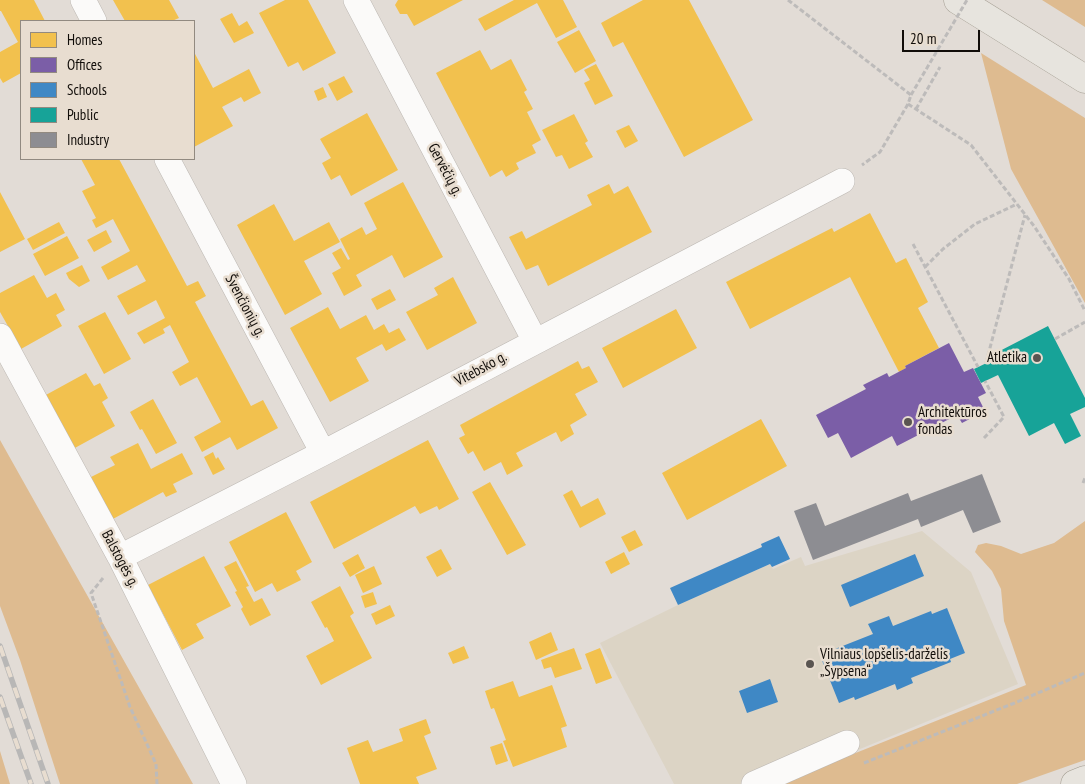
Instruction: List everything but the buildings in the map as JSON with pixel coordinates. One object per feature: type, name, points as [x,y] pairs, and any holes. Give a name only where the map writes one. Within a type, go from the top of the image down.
[{"type":"main road","points":[[958,0],[1085,79]]},
{"type":"main road","points":[[1075,784],[1085,780]]},
{"type":"street","points":[[83,0],[93,20]]},
{"type":"street","name":"Gervėčių g.","points":[[356,0],[535,341]]},
{"type":"street","name":"Švenčionių g.","points":[[168,160],[323,453]]},
{"type":"street","name":"Vitebsko g.","points":[[120,557],[323,453],[842,181]]},
{"type":"street","name":"Balstogės g.","points":[[0,336],[120,557],[234,784]]},
{"type":"street","points":[[754,784],[847,743]]},
{"type":"path","points":[[788,0],[911,95]]},
{"type":"path","points":[[842,181],[880,152],[967,0]]},
{"type":"path","points":[[916,109],[940,67]]},
{"type":"path","points":[[908,104],[972,145],[1025,215],[1069,279],[1085,311]]},
{"type":"path","points":[[925,267],[943,249],[975,224],[1017,204]]},
{"type":"path","points":[[986,364],[1025,215]]},
{"type":"path","points":[[913,244],[978,367]]},
{"type":"path","points":[[1055,338],[1085,322]]},
{"type":"path","points":[[984,438],[1004,417],[985,381]]},
{"type":"path","points":[[1083,483],[1085,478]]},
{"type":"path","points":[[120,557],[91,593],[130,708],[156,764],[157,784]]},
{"type":"path","points":[[860,764],[1085,673]]},
{"type":"shaded area","points":[[1042,0],[1085,0],[1085,27]]},
{"type":"shaded area","points":[[981,53],[1085,118],[1085,303],[1011,169]]},
{"type":"shaded area","points":[[0,440],[193,784],[60,784],[20,660],[0,606]]},
{"type":"shaded area","points":[[1085,521],[1085,760],[1017,784],[778,784],[1026,685],[1004,621],[1001,589],[992,571],[975,552],[978,545],[986,543],[1001,546],[1021,554],[1054,543]]},
{"type":"shaded area","name":"Vilniaus lopšelis-darželis „Šypsena“","points":[[922,531],[971,572],[1018,684],[775,784],[674,784],[600,643],[678,605],[770,564],[773,569],[801,557],[805,566]]},
{"type":"shaded area","points":[[0,751],[10,784],[0,784]]},
{"type":"railway","points":[[0,646],[48,784]]},
{"type":"railway","points":[[0,697],[31,784]]},
{"type":"place","name":"Atletika","points":[[1037,358]]},
{"type":"place","name":"Architektūros fondas","points":[[908,422]]},
{"type":"place","name":"Vilniaus lopšelis-darželis „Šypsena“","points":[[810,664]]}]
